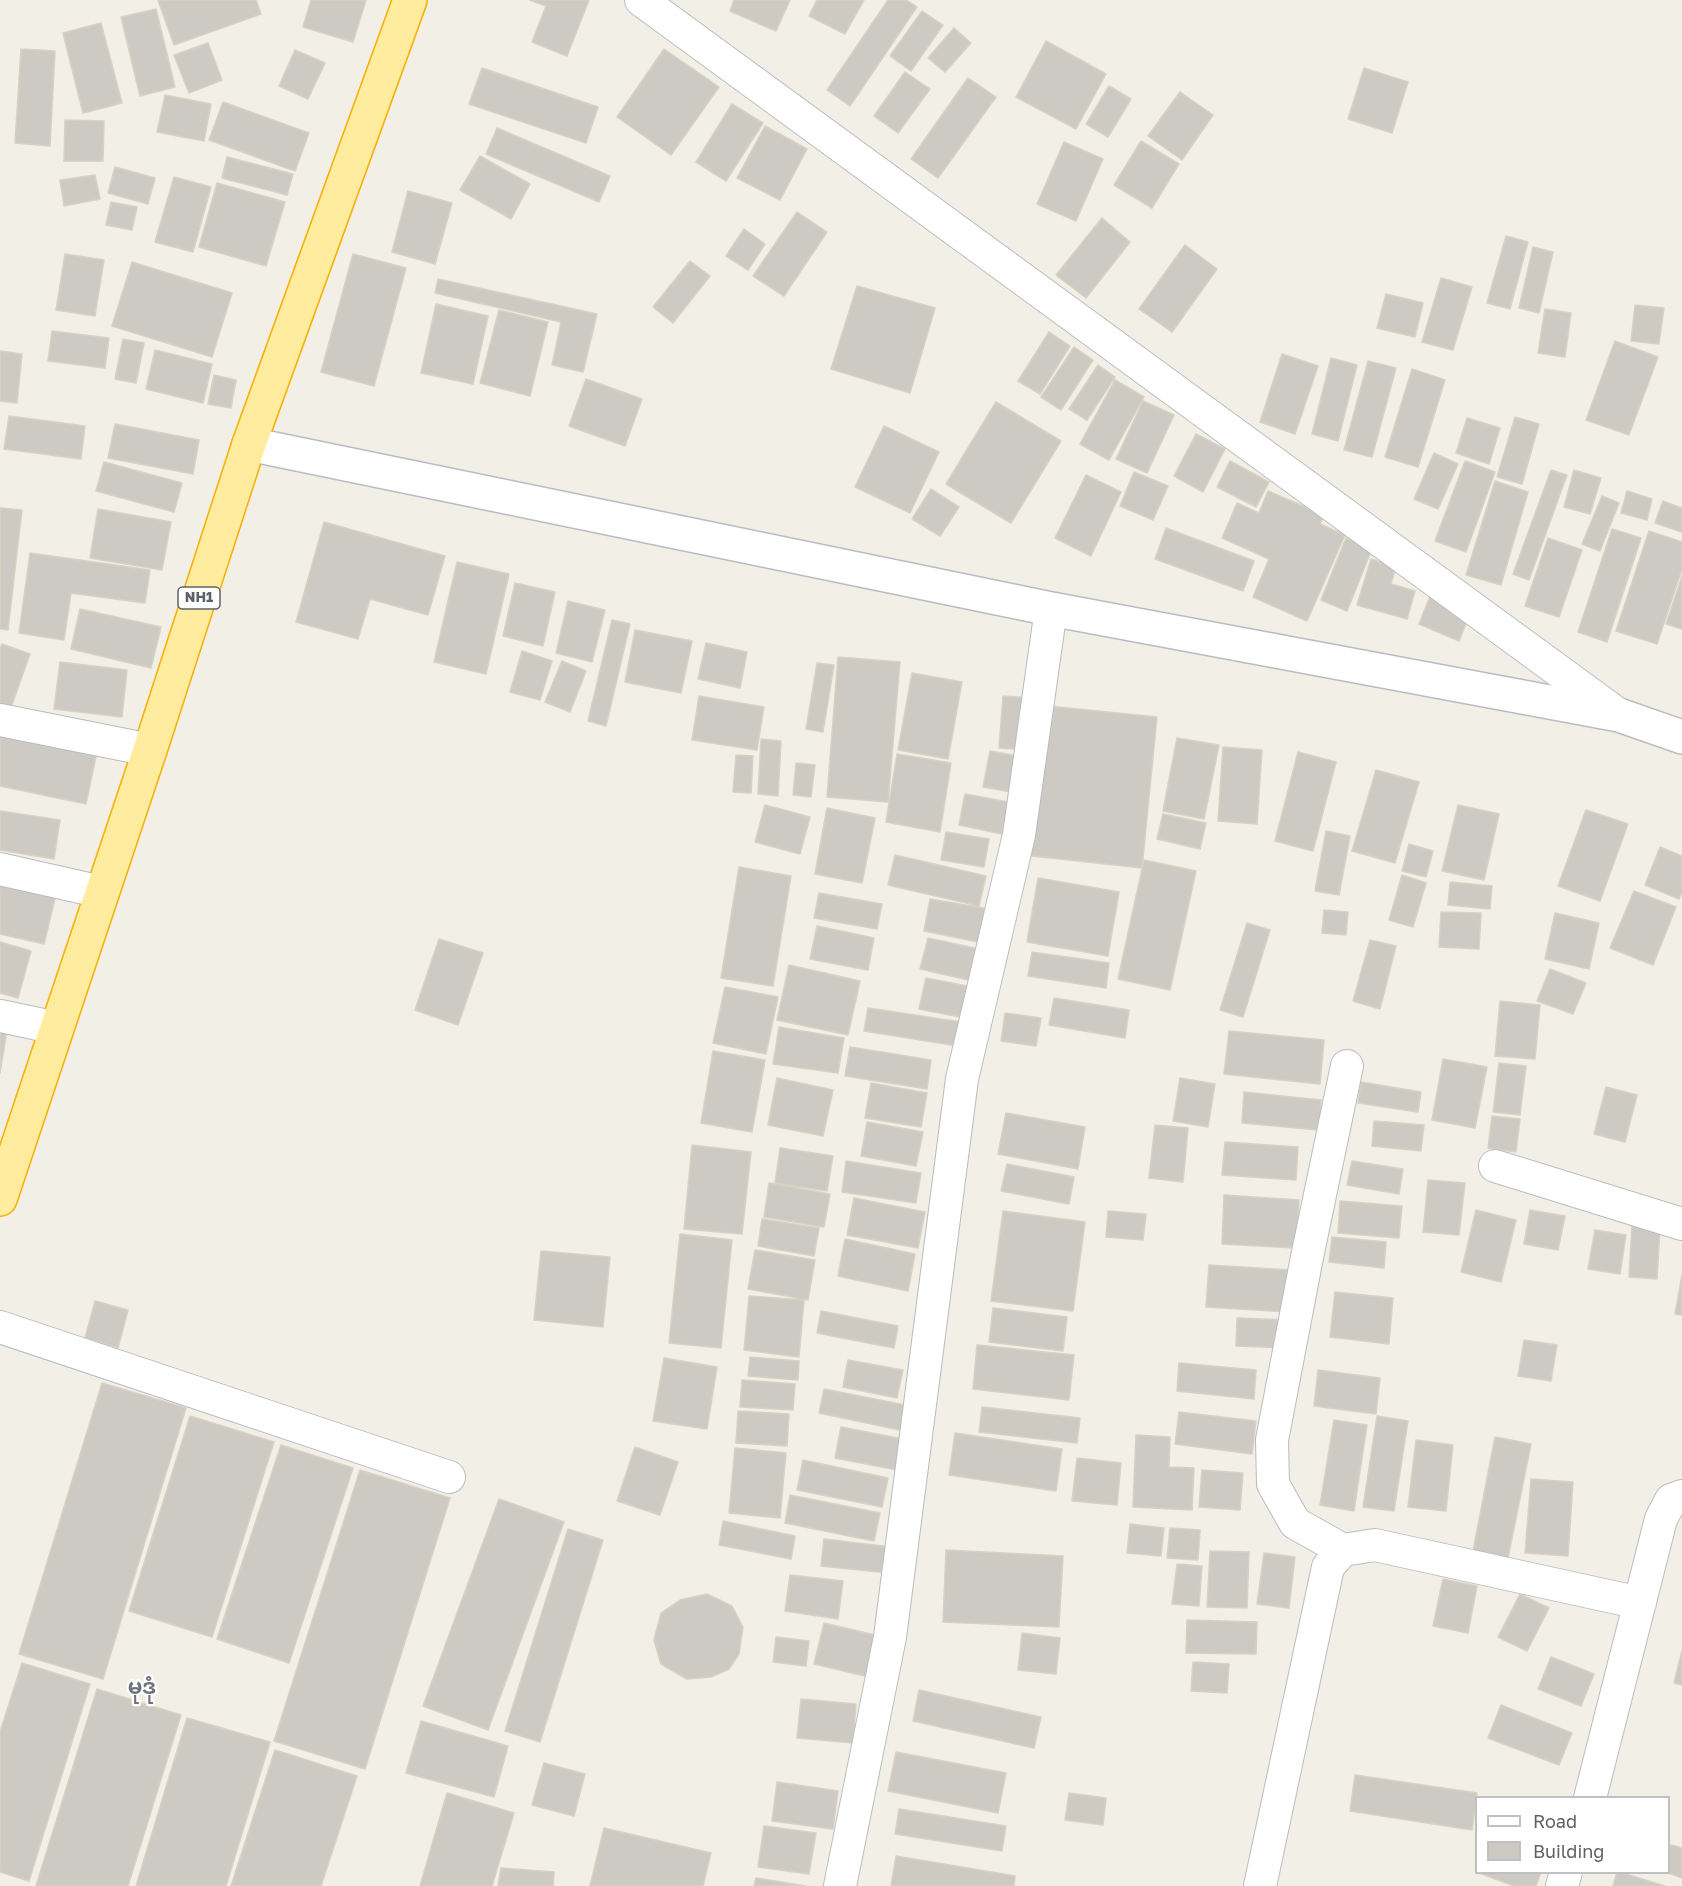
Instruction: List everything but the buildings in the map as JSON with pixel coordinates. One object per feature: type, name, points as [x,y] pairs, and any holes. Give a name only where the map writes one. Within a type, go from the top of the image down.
[{"type":"highway","name":"NH1","points":[[0,1199],[7,1156],[57,1028],[249,444],[408,2]]},
{"type":"main road","points":[[249,444],[1051,609],[1619,715],[1682,737]]},
{"type":"street","points":[[641,0],[1619,715]]},
{"type":"street","points":[[840,1886],[890,1637],[962,1078],[1019,835],[1051,609]]},
{"type":"street","points":[[0,720],[150,750]]},
{"type":"street","points":[[0,869],[102,892]]},
{"type":"street","points":[[0,1016],[57,1028]]},
{"type":"street","points":[[1347,1066],[1272,1440],[1273,1484],[1294,1523],[1342,1550],[1375,1545],[1640,1603]]},
{"type":"street","points":[[1495,1166],[1682,1224]]},
{"type":"street","points":[[0,1327],[449,1477]]},
{"type":"street","points":[[1590,1796],[1661,1519],[1671,1500],[1682,1496]]},
{"type":"street","points":[[1260,1886],[1328,1567],[1342,1550]]},
{"type":"district","name":"မုဒုံ","points":[[142,1687]]}]
